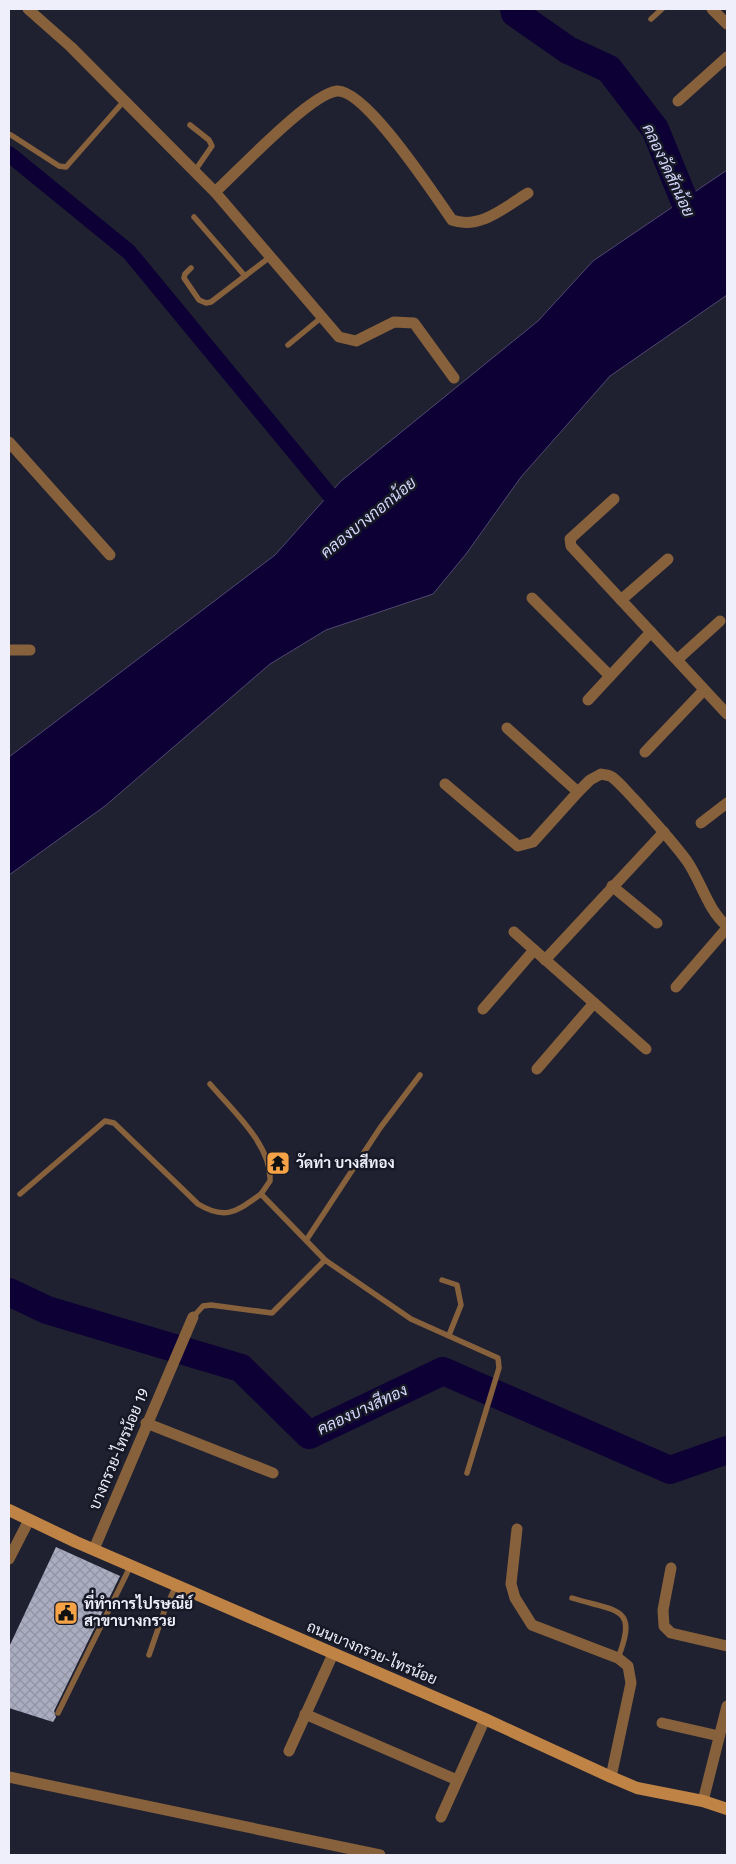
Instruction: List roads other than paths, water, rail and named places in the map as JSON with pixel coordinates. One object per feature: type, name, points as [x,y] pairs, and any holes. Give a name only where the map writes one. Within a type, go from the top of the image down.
[{"type":"main road","name":"ถนนบางกรวย-ไทรน้อย","points":[[9,1510],[637,1788],[703,1801],[727,1809]]},
{"type":"street","points":[[28,9],[71,47],[215,192],[339,337],[356,341],[394,322],[414,323],[454,378]]},
{"type":"street","points":[[712,9],[727,24]]},
{"type":"street","points":[[678,101],[727,57]]},
{"type":"street","points":[[215,192],[310,105],[337,91],[347,93],[359,101],[394,138],[452,220],[462,223],[483,220],[528,193]]},
{"type":"street","points":[[9,442],[110,555]]},
{"type":"street","points":[[614,499],[570,539],[571,546],[651,632],[678,658],[704,690],[727,714]]},
{"type":"street","points":[[621,600],[668,559]]},
{"type":"street","points":[[532,598],[610,676]]},
{"type":"street","points":[[678,658],[720,620]]},
{"type":"street","points":[[588,700],[651,632]]},
{"type":"street","points":[[9,650],[30,650]]},
{"type":"street","points":[[645,752],[704,690]]},
{"type":"street","points":[[507,728],[578,792]]},
{"type":"street","points":[[445,784],[518,846],[533,842],[590,780],[601,774],[611,776],[664,832],[687,861],[718,918],[727,927],[676,987]]},
{"type":"street","points":[[701,823],[727,803]]},
{"type":"street","points":[[545,960],[664,832]]},
{"type":"street","points":[[612,886],[657,923]]},
{"type":"street","points":[[514,932],[646,1049]]},
{"type":"street","points":[[483,1008],[534,950]]},
{"type":"street","points":[[537,1069],[594,1003]]},
{"type":"street","name":"บางกรวย-ไทรน้อย 19","points":[[94,1549],[146,1423],[193,1317]]},
{"type":"street","points":[[146,1423],[273,1473]]},
{"type":"street","points":[[9,1559],[29,1520]]},
{"type":"street","points":[[517,1528],[511,1584],[515,1598],[532,1625],[618,1658],[628,1666],[631,1683],[611,1777]]},
{"type":"street","points":[[671,1568],[663,1610],[664,1626],[671,1633],[727,1646]]},
{"type":"street","points":[[289,1751],[333,1654]]},
{"type":"street","points":[[703,1801],[727,1706]]},
{"type":"street","points":[[305,1714],[457,1780]]},
{"type":"street","points":[[441,1817],[485,1720]]},
{"type":"street","points":[[662,1723],[720,1736]]},
{"type":"street","points":[[9,1777],[356,1853],[380,1855]]},
{"type":"lane","points":[[651,19],[662,9]]},
{"type":"lane","points":[[11,135],[59,166],[66,167],[124,101]]},
{"type":"lane","points":[[190,125],[209,140],[212,146],[194,172]]},
{"type":"lane","points":[[194,217],[245,276]]},
{"type":"lane","points":[[191,268],[184,274],[184,278],[199,300],[206,303],[211,302],[270,257]]},
{"type":"lane","points":[[288,345],[322,317]]},
{"type":"lane","points":[[307,1239],[380,1128],[420,1075]]},
{"type":"lane","points":[[20,1194],[105,1121],[114,1123],[198,1204],[211,1212],[226,1214],[237,1211],[261,1194],[270,1181],[268,1161],[261,1146],[210,1084]]},
{"type":"lane","points":[[261,1194],[307,1239],[325,1260],[411,1319],[495,1356],[500,1362],[467,1473]]},
{"type":"lane","points":[[193,1317],[203,1306],[211,1305],[272,1313],[325,1260]]},
{"type":"lane","points":[[442,1280],[457,1285],[461,1305],[449,1335]]},
{"type":"lane","points":[[58,1713],[131,1565]]},
{"type":"lane","points":[[149,1655],[164,1612],[177,1584]]},
{"type":"lane","points":[[572,1598],[622,1614],[627,1622],[627,1635],[618,1658]]},
{"type":"water","name":"คลองบางกอกน้อย","points":[[727,170],[727,295],[610,376],[521,477],[466,554],[433,594],[326,630],[270,664],[105,806],[9,875],[9,757],[275,555],[341,481],[538,321],[593,261]]},
{"type":"waterway","name":"คลองวัดสักน้อย","points":[[514,9],[515,13],[568,50],[609,69],[655,129],[698,234]]},
{"type":"waterway","points":[[9,154],[129,252],[343,511]]},
{"type":"waterway","name":"คลองบางสีทอง","points":[[9,1292],[47,1310],[241,1368],[309,1435],[443,1371],[670,1470],[727,1450]]},
{"type":"place","name":"วัดท่า บางสีทอง","points":[[278,1163]]},
{"type":"place","name":"ที่ทำการไปรษณีย์ สาขาบางกรวย","points":[[66,1613]]}]
